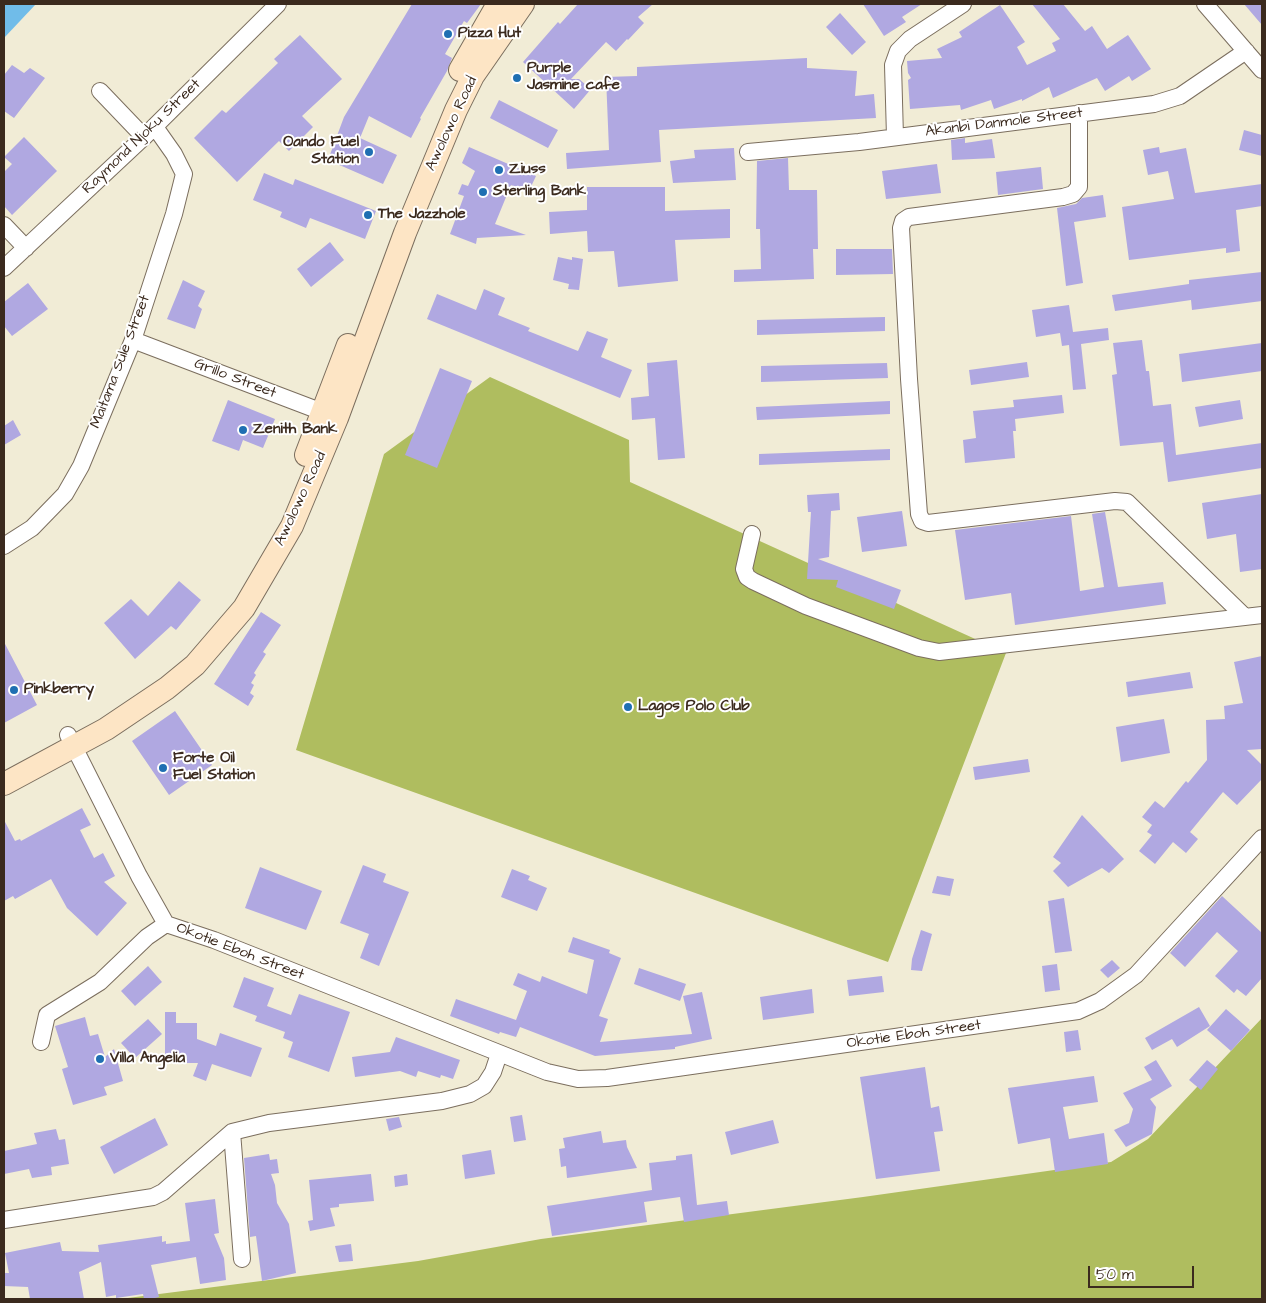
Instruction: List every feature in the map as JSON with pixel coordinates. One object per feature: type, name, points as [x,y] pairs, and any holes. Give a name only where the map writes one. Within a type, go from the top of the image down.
[{"type":"main road","name":"Awolowo Road","points":[[4,767],[71,741],[106,730],[167,688],[195,665],[244,608],[292,526],[329,415],[444,98],[498,4]]},
{"type":"main road","name":"Awolowo Road","points":[[329,415],[456,110],[483,61],[523,4]]},
{"type":"main road","name":"Awolowo Road","points":[[4,784],[71,741]]},
{"type":"street","name":"Raymond Njoku Street","points":[[4,268],[149,132],[278,4]]},
{"type":"street","points":[[895,137],[893,65],[898,51],[910,39],[963,4]]},
{"type":"street","points":[[1205,4],[1262,70]]},
{"type":"street","name":"Akanbi Danmole Street","points":[[748,152],[825,146],[1154,104],[1180,96],[1246,51]]},
{"type":"street","name":"Maitama Sule Street","points":[[4,546],[32,528],[65,494],[81,466],[133,340],[174,214],[184,174],[174,154],[100,92]]},
{"type":"street","points":[[1079,113],[1079,187],[1073,194],[1064,197],[909,217],[903,221],[901,228],[909,379],[919,514],[922,521],[928,523],[1115,501],[1127,502],[1245,618]]},
{"type":"street","points":[[4,225],[26,248]]},
{"type":"street","name":"Grillo Street","points":[[133,340],[329,415]]},
{"type":"street","points":[[752,534],[744,569],[748,577],[753,581],[806,606],[919,648],[939,652],[1262,615]]},
{"type":"street","name":"Okotie Eboh Street","points":[[71,741],[138,876],[166,924],[214,940],[547,1072],[578,1078],[607,1078],[1078,1011],[1100,1001],[1136,975],[1262,838]]},
{"type":"street","points":[[41,1042],[47,1015],[100,982],[147,937],[166,924]]},
{"type":"street","points":[[4,1220],[153,1197],[163,1192],[232,1132],[269,1122],[442,1100],[470,1094],[484,1086],[493,1072],[499,1054]]},
{"type":"street","points":[[232,1132],[242,1259]]},
{"type":"green space","name":"Lagos Polo Club","points":[[490,377],[629,440],[630,482],[1006,653],[888,962],[296,750],[384,454]]},
{"type":"green space","points":[[1262,1018],[1262,1299],[120,1299],[418,1261],[541,1239],[1111,1162],[1148,1139]]},
{"type":"water","points":[[4,4],[36,4],[4,38]]},
{"type":"building","points":[[412,4],[481,4],[467,23],[464,21],[445,54],[452,58],[447,71],[420,118],[411,138],[369,116],[360,138],[397,155],[383,184],[328,160],[344,117]]},
{"type":"building","points":[[578,4],[653,4],[638,17],[644,23],[616,51],[606,42],[571,79],[579,79],[591,89],[574,109],[523,62],[558,22],[560,24]]},
{"type":"building","points":[[863,4],[922,4],[902,17],[906,22],[884,36]]},
{"type":"building","points":[[1032,4],[1063,4],[1085,31],[1092,26],[1107,49],[1128,35],[1151,69],[1132,81],[1129,76],[1105,91],[1097,78],[1053,98],[1049,87],[1022,101],[1022,99],[994,109],[991,100],[961,110],[960,105],[910,109],[908,80],[911,78],[908,73],[907,61],[942,58],[937,49],[962,37],[959,32],[1000,5],[1025,42],[1017,47],[1027,65],[1056,51],[1052,43],[1060,39]]},
{"type":"building","points":[[1244,4],[1262,4],[1262,25]]},
{"type":"building","points":[[840,13],[866,42],[852,55],[826,27]]},
{"type":"building","points":[[300,35],[342,79],[302,116],[313,127],[289,151],[279,141],[237,182],[194,138],[222,110],[226,113],[278,63],[274,59]]},
{"type":"building","points":[[807,58],[807,68],[857,71],[855,96],[874,94],[876,118],[659,130],[661,162],[567,169],[566,153],[609,150],[606,77],[637,76],[637,67]]},
{"type":"building","points":[[12,65],[24,73],[30,68],[45,78],[14,118],[4,111],[4,75]]},
{"type":"building","points":[[499,100],[558,130],[548,148],[490,118]]},
{"type":"building","points":[[1244,130],[1262,135],[1262,156],[1239,150]]},
{"type":"building","points":[[24,137],[57,171],[12,215],[4,206],[4,172],[12,164],[4,157]]},
{"type":"building","points":[[965,138],[965,143],[992,139],[995,158],[952,160],[951,140]]},
{"type":"building","points":[[469,147],[536,176],[528,193],[511,185],[495,224],[526,235],[477,238],[476,244],[450,234],[464,196],[458,194],[462,184],[468,186],[475,171],[462,163]]},
{"type":"building","points":[[1159,147],[1160,153],[1186,148],[1195,193],[1262,184],[1262,206],[1236,210],[1240,251],[1226,253],[1226,248],[1129,260],[1122,207],[1174,199],[1168,171],[1148,175],[1143,150]]},
{"type":"building","points":[[734,148],[736,180],[673,183],[670,161],[695,158],[694,150]]},
{"type":"building","points":[[788,158],[789,190],[817,190],[818,249],[813,249],[814,279],[734,282],[734,270],[761,269],[760,229],[756,229],[757,161]]},
{"type":"building","points":[[937,164],[941,193],[886,199],[882,171]]},
{"type":"building","points":[[1041,167],[1043,189],[998,195],[996,172]]},
{"type":"building","points":[[264,173],[293,185],[295,179],[376,211],[365,239],[310,218],[306,228],[280,217],[282,212],[253,200]]},
{"type":"building","points":[[587,187],[665,187],[665,211],[730,209],[730,238],[675,240],[678,281],[618,287],[614,251],[588,252],[587,231],[550,234],[549,212],[587,210]]},
{"type":"building","points":[[1103,195],[1106,217],[1074,222],[1083,283],[1066,286],[1057,208],[1076,204],[1082,198]]},
{"type":"building","points":[[330,242],[344,260],[311,287],[297,269]]},
{"type":"building","points":[[836,249],[892,249],[893,274],[836,275]]},
{"type":"building","points":[[558,257],[572,260],[572,257],[583,259],[579,290],[568,289],[569,284],[553,280]]},
{"type":"building","points":[[1262,272],[1262,301],[1192,310],[1191,300],[1115,311],[1112,295],[1189,284],[1189,280]]},
{"type":"building","points":[[183,280],[205,291],[198,306],[202,309],[195,329],[167,319]]},
{"type":"building","points":[[28,283],[48,309],[12,336],[4,326],[4,302]]},
{"type":"building","points":[[484,289],[505,298],[498,315],[530,328],[528,331],[578,351],[587,331],[608,339],[601,357],[632,370],[620,398],[427,319],[437,294],[476,310]]},
{"type":"building","points":[[1069,305],[1073,332],[1108,328],[1109,340],[1081,344],[1086,389],[1073,390],[1069,345],[1062,346],[1060,333],[1036,337],[1032,310]]},
{"type":"building","points":[[885,317],[885,331],[757,335],[757,320]]},
{"type":"building","points":[[1142,340],[1146,371],[1149,371],[1153,406],[1171,404],[1176,455],[1262,443],[1262,468],[1168,482],[1163,442],[1120,446],[1112,375],[1117,374],[1113,343]]},
{"type":"building","points":[[1262,343],[1262,371],[1182,382],[1179,354]]},
{"type":"building","points":[[677,360],[685,458],[658,460],[655,418],[632,420],[631,398],[649,396],[647,363]]},
{"type":"building","points":[[1027,362],[1029,377],[971,385],[969,370]]},
{"type":"building","points":[[887,363],[888,378],[761,382],[761,366]]},
{"type":"building","points":[[440,368],[472,381],[437,468],[405,455]]},
{"type":"building","points":[[1062,395],[1064,413],[1015,419],[1016,431],[1013,431],[1015,458],[965,463],[963,440],[976,438],[973,411],[1014,407],[1013,400]]},
{"type":"building","name":"Zenith Bank","points":[[228,400],[275,419],[263,448],[243,440],[239,451],[212,441]]},
{"type":"building","points":[[1240,400],[1243,419],[1199,427],[1195,407]]},
{"type":"building","points":[[890,401],[890,414],[757,420],[756,407]]},
{"type":"building","points":[[13,420],[21,435],[4,445],[4,426]]},
{"type":"building","points":[[890,449],[890,460],[759,465],[759,454]]},
{"type":"building","points":[[839,493],[840,510],[831,511],[829,557],[818,559],[901,590],[894,609],[836,587],[838,580],[807,579],[811,512],[808,512],[807,495]]},
{"type":"building","points":[[1262,494],[1262,569],[1240,572],[1236,534],[1207,539],[1202,503]]},
{"type":"building","points":[[902,511],[907,546],[862,552],[857,517]]},
{"type":"building","points":[[1105,512],[1118,587],[1163,582],[1166,604],[1015,625],[1011,593],[965,600],[955,530],[1071,516],[1080,591],[1104,587],[1092,514]]},
{"type":"building","points":[[179,581],[201,600],[176,630],[171,626],[135,659],[104,623],[131,599],[148,616]]},
{"type":"building","points":[[261,612],[281,625],[263,652],[266,654],[254,673],[256,675],[251,683],[254,685],[250,693],[254,696],[248,706],[214,684]]},
{"type":"building","points":[[4,642],[37,705],[4,723]]},
{"type":"building","points":[[1262,656],[1262,749],[1247,750],[1262,765],[1262,779],[1237,805],[1223,792],[1190,832],[1198,839],[1186,853],[1173,842],[1155,864],[1139,851],[1152,835],[1147,832],[1152,825],[1142,817],[1155,801],[1164,808],[1186,781],[1188,783],[1207,760],[1206,720],[1225,719],[1224,706],[1243,703],[1234,662]]},
{"type":"building","points":[[1190,672],[1193,688],[1128,697],[1126,682]]},
{"type":"building","points":[[175,711],[212,765],[169,795],[132,741]]},
{"type":"building","points":[[1164,719],[1170,753],[1121,762],[1116,727]]},
{"type":"building","points":[[1028,759],[1030,772],[975,780],[973,767]]},
{"type":"building","points":[[82,808],[91,825],[80,830],[94,858],[103,853],[115,876],[104,882],[127,903],[97,936],[67,908],[51,879],[15,899],[13,896],[4,901],[4,820],[15,841],[20,839],[21,841]]},
{"type":"building","points":[[1082,815],[1124,859],[1109,873],[1102,868],[1068,887],[1053,871],[1061,863],[1053,857]]},
{"type":"building","points":[[363,865],[386,874],[383,882],[409,892],[379,966],[360,958],[369,934],[340,923]]},
{"type":"building","points":[[260,867],[322,891],[306,930],[245,908]]},
{"type":"building","points":[[512,869],[530,876],[528,880],[547,888],[537,911],[501,897]]},
{"type":"building","points":[[937,876],[954,879],[950,896],[932,893]]},
{"type":"building","points":[[1222,896],[1262,933],[1262,978],[1246,996],[1237,989],[1234,993],[1215,976],[1238,951],[1217,932],[1185,967],[1170,953]]},
{"type":"building","points":[[1064,898],[1072,951],[1055,953],[1048,901]]},
{"type":"building","points":[[921,930],[932,934],[922,971],[911,970],[912,959]]},
{"type":"building","points":[[573,937],[610,950],[609,953],[621,958],[599,1016],[608,1019],[600,1042],[692,1034],[683,996],[702,992],[712,1039],[675,1047],[675,1049],[595,1056],[520,1027],[516,1037],[500,1032],[499,1034],[450,1016],[456,999],[516,1020],[527,991],[513,985],[518,973],[540,982],[542,976],[587,994],[594,960],[568,952]]},
{"type":"building","points":[[1112,960],[1120,968],[1108,978],[1100,970]]},
{"type":"building","points":[[1057,964],[1060,990],[1045,992],[1042,966]]},
{"type":"building","points":[[148,966],[162,982],[135,1006],[121,991]]},
{"type":"building","points":[[639,968],[686,984],[680,1001],[634,984]]},
{"type":"building","points":[[882,976],[884,992],[849,996],[847,980]]},
{"type":"building","points":[[244,977],[274,988],[267,1006],[291,1015],[299,994],[350,1012],[329,1072],[288,1057],[293,1042],[283,1038],[285,1032],[255,1021],[257,1016],[233,1007]]},
{"type":"building","points":[[812,989],[814,1013],[763,1020],[760,997]]},
{"type":"building","points":[[1199,1007],[1210,1026],[1177,1047],[1172,1039],[1152,1050],[1145,1038]]},
{"type":"building","points":[[1226,1009],[1250,1030],[1231,1051],[1207,1030]]},
{"type":"building","points":[[165,1012],[176,1012],[176,1023],[197,1023],[197,1039],[216,1046],[220,1033],[262,1048],[251,1077],[212,1064],[206,1081],[193,1076],[198,1063],[165,1063]]},
{"type":"building","name":"Villa Angelia","points":[[85,1017],[90,1036],[98,1034],[105,1057],[114,1049],[123,1081],[104,1087],[107,1095],[73,1105],[62,1069],[68,1067],[55,1026]]},
{"type":"building","points":[[148,1019],[162,1034],[135,1058],[121,1043]]},
{"type":"building","points":[[1078,1030],[1081,1050],[1066,1052],[1064,1032]]},
{"type":"building","points":[[396,1037],[460,1060],[453,1079],[441,1075],[440,1078],[418,1071],[416,1077],[400,1071],[355,1077],[352,1057],[390,1052]]},
{"type":"building","points":[[1156,1060],[1172,1086],[1150,1099],[1156,1107],[1152,1134],[1126,1147],[1114,1130],[1129,1123],[1133,1109],[1123,1093],[1152,1080],[1144,1067]]},
{"type":"building","points":[[1207,1060],[1218,1069],[1201,1090],[1189,1080]]},
{"type":"building","points":[[925,1067],[931,1108],[939,1106],[943,1131],[934,1132],[940,1171],[876,1179],[860,1077]]},
{"type":"building","points":[[1094,1076],[1098,1102],[1063,1107],[1069,1139],[1104,1133],[1108,1164],[1055,1172],[1050,1138],[1018,1144],[1008,1088]]},
{"type":"building","points":[[522,1115],[526,1140],[514,1142],[510,1117]]},
{"type":"building","points":[[399,1117],[402,1127],[389,1131],[386,1119]]},
{"type":"building","points":[[155,1118],[168,1145],[114,1174],[100,1147]]},
{"type":"building","points":[[773,1120],[779,1143],[731,1155],[725,1132]]},
{"type":"building","points":[[56,1129],[59,1140],[65,1139],[69,1164],[51,1167],[52,1175],[32,1178],[29,1169],[4,1174],[4,1151],[37,1144],[34,1133]]},
{"type":"building","points":[[601,1131],[603,1143],[626,1140],[627,1147],[637,1168],[567,1178],[566,1166],[561,1167],[559,1149],[565,1148],[563,1138]]},
{"type":"building","points":[[491,1150],[495,1174],[465,1179],[462,1155]]},
{"type":"building","points":[[269,1154],[270,1160],[277,1159],[279,1173],[271,1174],[275,1185],[277,1203],[289,1224],[296,1273],[262,1281],[256,1236],[250,1237],[244,1158]]},
{"type":"building","points":[[692,1154],[697,1205],[727,1201],[729,1215],[684,1222],[680,1197],[644,1202],[647,1222],[552,1236],[547,1206],[652,1190],[649,1163],[676,1160],[676,1156]]},
{"type":"building","points":[[371,1174],[374,1201],[339,1204],[339,1207],[330,1208],[335,1226],[310,1231],[308,1221],[313,1220],[309,1180]]},
{"type":"building","points":[[407,1174],[408,1185],[395,1187],[394,1176]]},
{"type":"building","points":[[215,1199],[219,1233],[214,1234],[224,1258],[226,1280],[200,1284],[196,1257],[151,1265],[159,1297],[151,1299],[144,1299],[143,1294],[116,1298],[116,1295],[106,1297],[101,1262],[79,1272],[84,1299],[30,1299],[28,1287],[4,1286],[4,1273],[9,1273],[5,1253],[60,1242],[62,1251],[99,1252],[98,1245],[162,1236],[162,1242],[166,1241],[166,1244],[190,1241],[185,1203]]},
{"type":"building","points":[[351,1244],[353,1261],[339,1262],[335,1246]]},
{"type":"place","name":"Pizza Hut","points":[[448,34]]},
{"type":"place","name":"Purple Jasmine cafe","points":[[517,78]]},
{"type":"place","name":"Oando Fuel Station","points":[[369,152]]},
{"type":"place","name":"Ziuss","points":[[499,170]]},
{"type":"place","name":"Sterling Bank","points":[[483,192]]},
{"type":"place","name":"The Jazzhole","points":[[368,215]]},
{"type":"place","name":"Zenith Bank","points":[[243,430]]},
{"type":"place","name":"Pinkberry","points":[[14,690]]},
{"type":"place","name":"Lagos Polo Club","points":[[628,707]]},
{"type":"place","name":"Forte Oil Fuel Station","points":[[163,768]]},
{"type":"place","name":"Villa Angelia","points":[[100,1059]]}]
